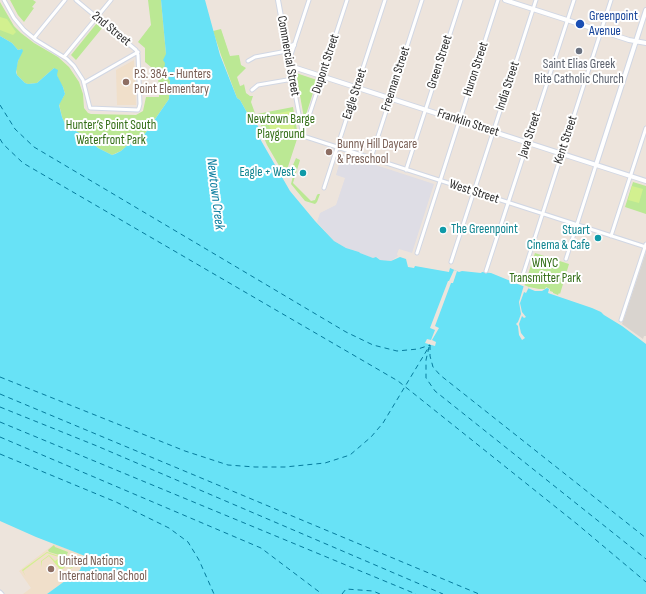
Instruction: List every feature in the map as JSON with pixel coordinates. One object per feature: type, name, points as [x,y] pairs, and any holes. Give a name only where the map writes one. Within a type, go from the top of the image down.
[{"type":"street","points":[[4,0],[18,23],[34,38],[64,56],[74,66],[84,83],[138,52]]},
{"type":"street","points":[[34,38],[65,0]]},
{"type":"street","name":"2nd Street","points":[[76,0],[138,52],[140,104],[138,109],[90,108],[84,83]]},
{"type":"street","points":[[64,56],[111,0]]},
{"type":"street","name":"Commercial Street","points":[[278,0],[303,136]]},
{"type":"street","points":[[289,61],[309,0]]},
{"type":"street","name":"Dupont Street","points":[[301,124],[308,119],[347,0]]},
{"type":"street","name":"Eagle Street","points":[[324,188],[385,0]]},
{"type":"street","name":"Freeman Street","points":[[371,158],[422,0]]},
{"type":"street","name":"Green Street","points":[[406,170],[460,0]]},
{"type":"street","name":"Huron Street","points":[[417,252],[498,0]]},
{"type":"street","points":[[505,0],[646,44]]},
{"type":"street","name":"India Street","points":[[451,262],[536,0]]},
{"type":"street","name":"Java Street","points":[[486,271],[574,0]]},
{"type":"street","name":"Kent Street","points":[[521,281],[611,0]]},
{"type":"street","points":[[566,259],[646,12]]},
{"type":"street","points":[[286,46],[294,45]]},
{"type":"street","points":[[248,61],[255,57],[288,51]]},
{"type":"street","name":"Franklin Street","points":[[290,66],[646,181]]},
{"type":"street","points":[[252,90],[258,85],[293,79]]},
{"type":"street","points":[[611,236],[646,128]]},
{"type":"street","name":"West Street","points":[[303,136],[542,214],[646,246]]},
{"type":"street","points":[[622,320],[646,246]]},
{"type":"shaded area","name":"P.S. 384 - Hunters Point Elementary","points":[[134,60],[136,105],[117,105],[116,70]]},
{"type":"shaded area","points":[[342,154],[434,184],[412,253],[399,249],[397,254],[398,256],[391,261],[380,260],[377,257],[373,258],[346,248],[334,241],[317,222],[320,213],[336,205],[345,178],[336,175]]},
{"type":"shaded area","points":[[646,252],[646,336],[644,336],[643,339],[622,324]]},
{"type":"shaded area","name":"United Nations International School","points":[[54,544],[86,556],[81,569],[47,594],[23,594],[31,588],[19,571]]},
{"type":"green space","points":[[10,0],[33,0],[36,2],[32,7],[34,8],[24,22],[18,15]]},
{"type":"green space","name":"Hunter’s Point South Waterfront Park","points":[[148,0],[161,0],[166,54],[165,69],[170,76],[168,78],[170,81],[169,99],[140,141],[129,144],[121,151],[112,155],[98,148],[83,135],[65,124],[59,104],[65,94],[54,68],[37,83],[25,83],[17,75],[16,69],[22,49],[18,50],[12,43],[0,36],[0,2],[14,26],[21,33],[34,43],[58,57],[69,67],[79,82],[83,94],[84,108],[88,113],[136,115],[143,111],[146,97],[159,97],[158,73],[145,62],[145,48],[138,42],[151,25]]},
{"type":"green space","points":[[0,17],[7,19],[16,32],[13,35],[0,30]]},
{"type":"green space","points":[[97,23],[103,27],[76,60],[71,55]]},
{"type":"green space","points":[[221,29],[230,56],[239,55],[241,65],[246,68],[237,77],[240,86],[244,84],[246,93],[253,96],[251,102],[256,116],[250,118],[240,100],[237,98],[213,31]]},
{"type":"green space","points":[[296,73],[317,80],[305,118],[304,118]]},
{"type":"green space","name":"Newtown Barge Playground","points":[[293,107],[298,136],[285,176],[267,145],[264,138],[267,136],[259,122],[257,114]]},
{"type":"green space","points":[[289,111],[291,112],[296,136],[280,136],[270,128],[265,116]]},
{"type":"green space","points":[[296,158],[300,160],[293,183],[311,201],[315,200],[317,195],[320,194],[315,204],[305,201],[291,184],[294,172],[293,165]]},
{"type":"green space","points":[[633,182],[646,186],[646,214],[625,207]]},
{"type":"green space","points":[[632,186],[643,189],[639,203],[628,200]]},
{"type":"green space","name":"WNYC Transmitter Park","points":[[535,253],[569,264],[560,294],[559,293],[558,295],[553,293],[546,287],[545,289],[539,289],[529,287],[519,302]]},
{"type":"green space","points":[[54,545],[55,547],[68,552],[66,557],[49,552],[48,550]]},
{"type":"green space","points":[[47,552],[74,561],[75,566],[66,571],[74,565],[73,562],[47,553],[23,571],[26,577],[22,570]]},
{"type":"green space","points":[[49,555],[55,561],[59,558],[65,567],[61,570],[65,572],[63,573],[49,556],[42,561],[41,567],[41,561]]},
{"type":"water","name":"Newtown Creek","points":[[161,0],[205,0],[220,55],[237,98],[240,100],[250,118],[253,118],[262,133],[259,137],[290,191],[334,241],[346,248],[373,258],[376,257],[380,260],[391,261],[400,257],[406,259],[408,267],[414,268],[415,266],[449,272],[450,268],[459,272],[491,273],[535,291],[542,291],[547,288],[549,289],[548,293],[601,312],[646,344],[646,594],[47,594],[80,570],[85,556],[0,521],[0,36],[12,43],[18,50],[22,49],[23,51],[18,61],[16,72],[25,83],[37,83],[54,68],[58,70],[57,75],[65,94],[59,105],[65,124],[83,135],[98,148],[112,155],[121,151],[131,142],[140,141],[169,99],[170,81],[168,78],[169,76],[164,71],[165,63],[163,60],[166,54]]},
{"type":"pier","points":[[454,270],[457,271],[453,283],[451,283],[435,326],[439,328],[432,340],[436,342],[435,346],[425,343],[427,339],[431,340],[435,330],[430,328],[448,281]]},
{"type":"pier","points":[[524,285],[529,287],[526,293],[524,292],[520,303],[522,312],[526,317],[524,318],[522,316],[519,324],[521,333],[525,338],[522,340],[516,324],[521,314],[519,302]]},
{"type":"ferry route","points":[[0,105],[15,129],[34,147],[346,332],[373,345],[397,351],[418,349],[430,345]]},
{"type":"ferry route","points":[[0,139],[3,144],[23,163],[398,381],[577,524],[646,582]]},
{"type":"ferry route","points":[[430,345],[430,356],[433,367],[440,375],[646,538]]},
{"type":"ferry route","points":[[0,377],[185,451],[228,465],[285,467],[325,463],[350,455],[371,437],[383,423],[430,345]]},
{"type":"ferry route","points":[[429,347],[426,360],[426,378],[435,391],[646,559]]},
{"type":"ferry route","points":[[0,394],[479,594]]},
{"type":"ferry route","points":[[0,407],[97,446],[443,594]]},
{"type":"ferry route","points":[[0,422],[416,594]]},
{"type":"ferry route","points":[[0,437],[261,548],[322,594]]},
{"type":"ferry route","points":[[0,454],[116,502],[169,528],[188,542],[199,560],[214,594]]},
{"type":"ferry route","points":[[342,594],[346,589],[373,591],[380,594]]},
{"type":"place","name":"Greenpoint Avenue","points":[[580,24]]},
{"type":"place","name":"Saint Elias Greek Rite Catholic Church","points":[[579,51]]},
{"type":"place","name":"P.S. 384 - Hunters Point Elementary","points":[[126,82]]},
{"type":"place","name":"Bunny Hill Daycare & Preschool","points":[[329,152]]},
{"type":"place","name":"Eagle + West","points":[[303,173]]},
{"type":"place","name":"The Greenpoint","points":[[443,230]]},
{"type":"place","name":"Stuart Cinema & Cafe","points":[[598,238]]},
{"type":"place","name":"United Nations International School","points":[[51,569]]}]
